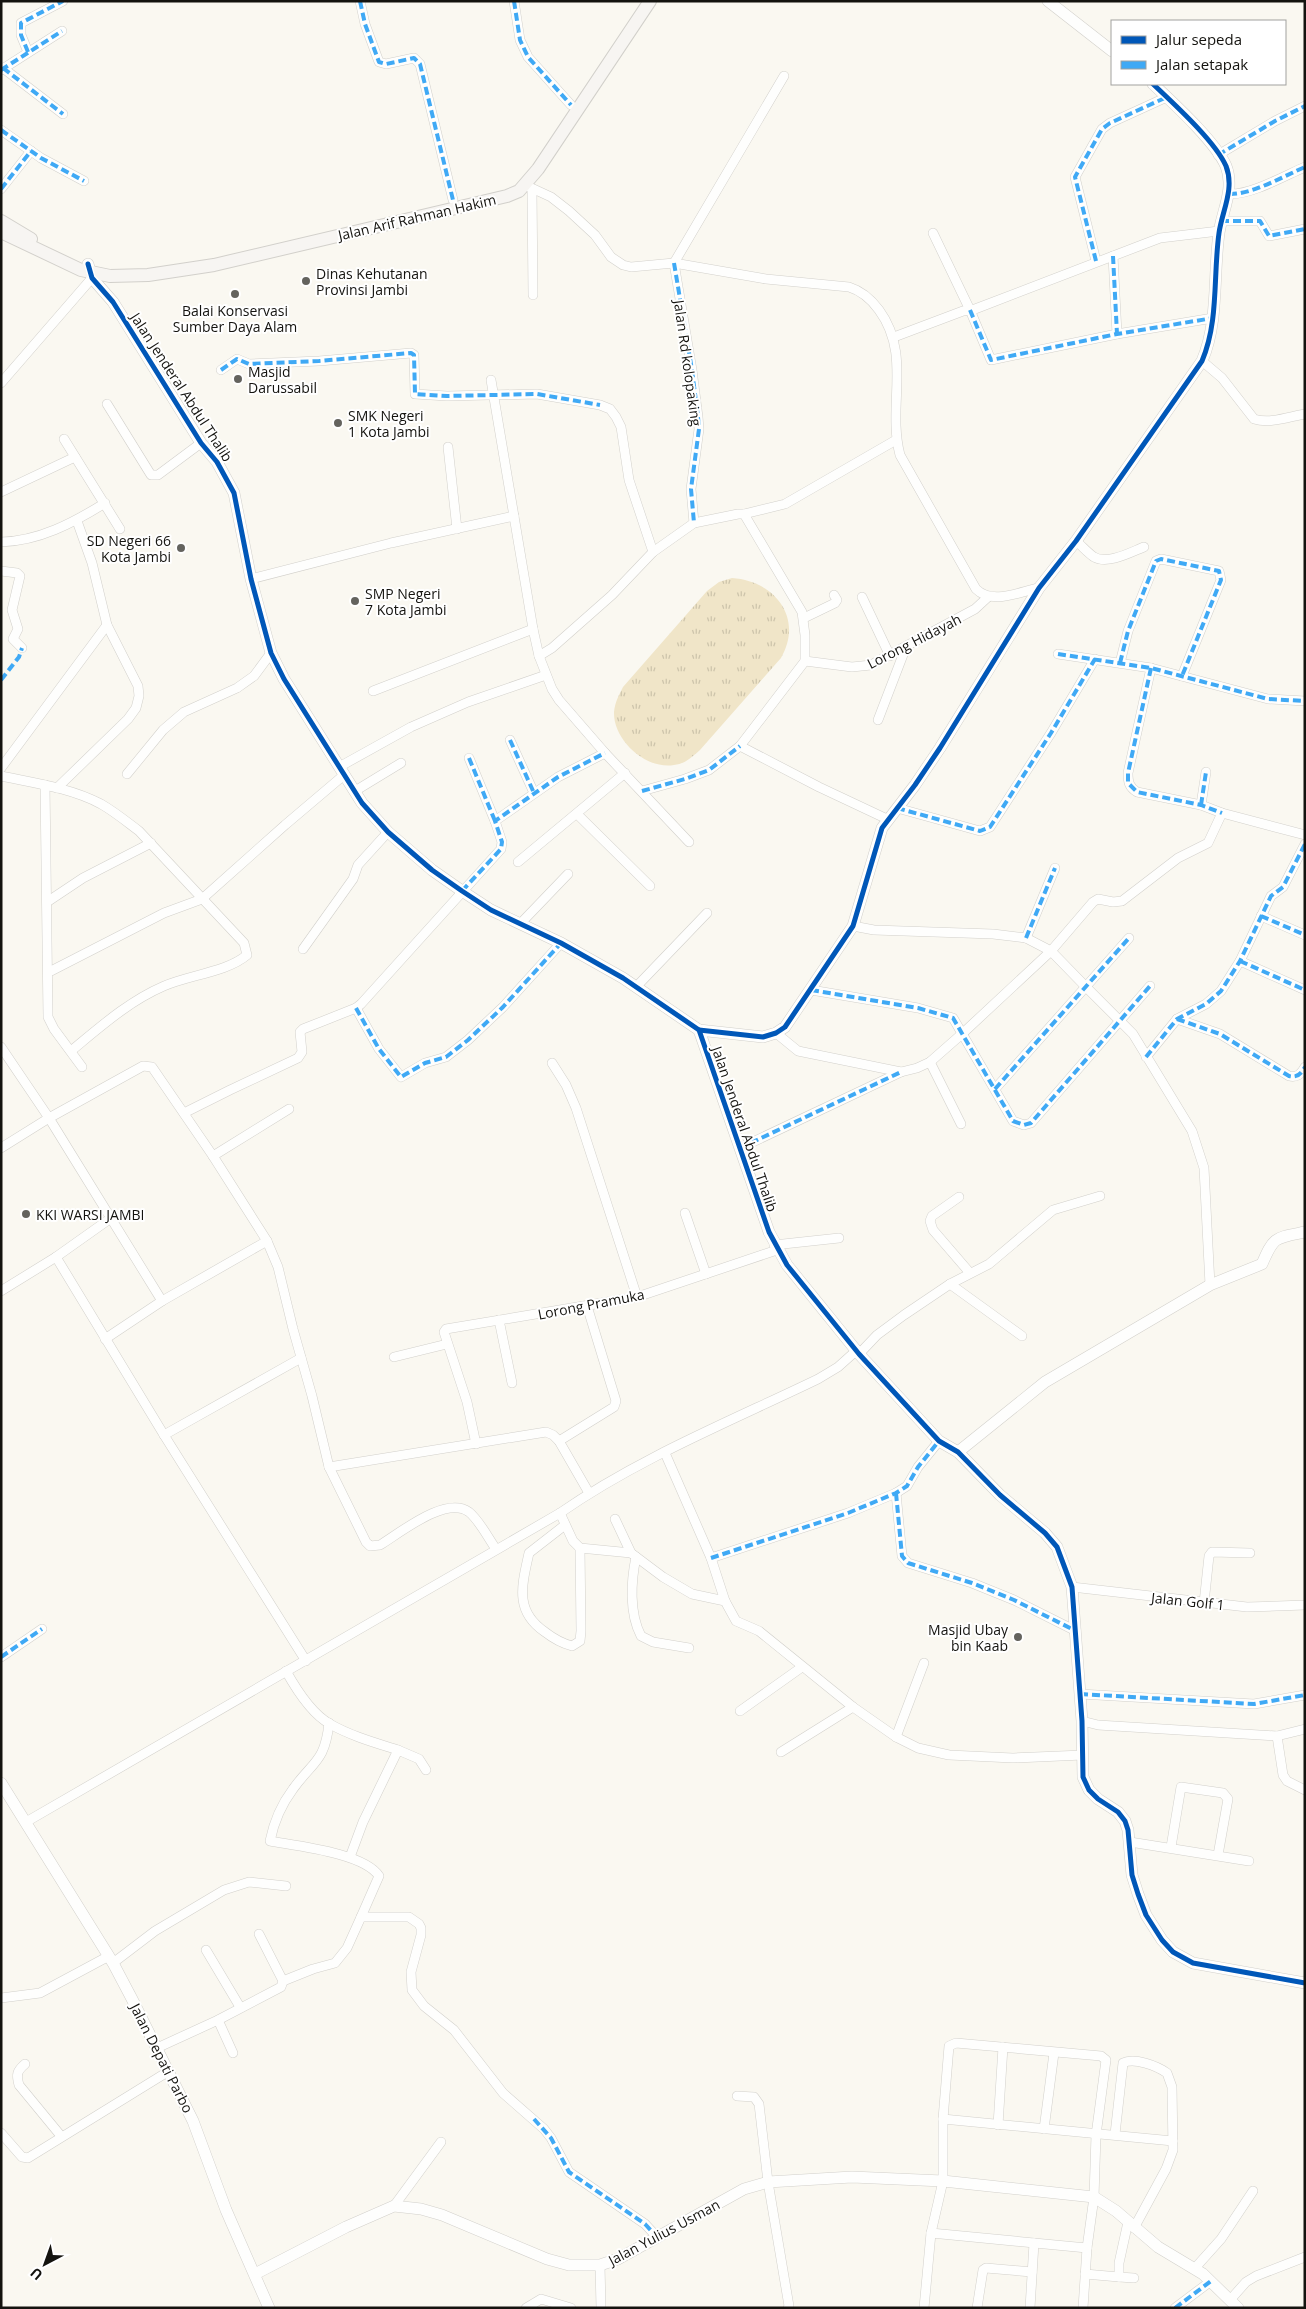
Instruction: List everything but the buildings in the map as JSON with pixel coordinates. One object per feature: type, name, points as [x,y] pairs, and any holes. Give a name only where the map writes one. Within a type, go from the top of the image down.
[{"type":"main road","name":"Jalan Arif Rahman Hakim","points":[[90,271],[110,276],[132,276],[195,270],[378,227],[461,200],[519,191],[528,187],[641,1]]},
{"type":"main road","name":"Jalan Arif Rahman Hakim","points":[[506,192],[520,180],[571,105],[588,86],[650,1]]},
{"type":"main road","points":[[1,221],[90,271]]},
{"type":"main road","points":[[1,232],[65,264],[90,271]]},
{"type":"street","points":[[28,52],[21,35],[21,23],[63,1]]},
{"type":"street","points":[[360,1],[365,24],[379,62],[386,64],[414,58],[420,64],[461,200]]},
{"type":"street","points":[[514,1],[520,40],[528,57],[571,105]]},
{"type":"street","points":[[1048,1],[1111,50]]},
{"type":"street","points":[[62,31],[2,69],[63,114]]},
{"type":"street","points":[[674,263],[784,76]]},
{"type":"street","points":[[699,1030],[763,1037],[776,1033],[785,1027],[812,990],[853,926],[882,828],[887,819],[940,748],[1039,588],[1076,541],[1202,361],[1208,346],[1213,318],[1221,258],[1220,226],[1229,194],[1226,167],[1218,155],[1154,85]]},
{"type":"street","points":[[1096,261],[1075,177],[1102,129],[1110,123],[1167,97]]},
{"type":"street","points":[[1218,155],[1275,121],[1305,106]]},
{"type":"street","points":[[1,130],[31,151],[84,181]]},
{"type":"street","points":[[1,189],[31,151]]},
{"type":"street","points":[[1229,194],[1235,194],[1266,184],[1305,167]]},
{"type":"street","points":[[533,295],[528,187],[551,197],[569,211],[595,235],[611,257],[623,265],[631,267],[674,263],[766,279],[860,291],[874,303],[889,324],[894,336],[897,349],[896,440],[900,455],[976,589],[988,597],[1039,588]]},
{"type":"street","points":[[894,336],[970,310],[1160,238],[1220,226],[1260,221],[1269,236],[1305,229]]},
{"type":"street","points":[[933,233],[970,310],[990,360],[1117,334],[1213,318]]},
{"type":"street","points":[[1113,256],[1117,334]]},
{"type":"street","name":"Jalan Rd kolopaking","points":[[674,263],[698,416],[691,489],[694,523]]},
{"type":"street","points":[[1,383],[90,271]]},
{"type":"street","name":"Jalan Jenderal Abdul Thalib","points":[[90,271],[123,318],[201,443],[217,462],[234,494],[251,579],[271,653],[284,679],[362,803],[388,832],[432,870],[462,891],[491,910],[561,944],[636,987],[699,1030],[776,1247],[787,1264],[858,1352],[939,1440],[958,1452],[1000,1495],[1045,1533],[1058,1547],[1072,1587],[1082,1721],[1083,1777],[1089,1790],[1098,1799],[1118,1812],[1125,1821],[1130,1842],[1132,1875],[1146,1914],[1173,1952],[1194,1963],[1305,1983]]},
{"type":"street","points":[[221,370],[237,359],[249,364],[319,361],[411,353],[414,356],[415,394],[537,394],[581,401],[610,409],[621,427],[629,480],[653,552]]},
{"type":"street","points":[[1202,361],[1222,378],[1254,418],[1261,421],[1273,421],[1305,414]]},
{"type":"street","points":[[491,380],[533,629],[539,656],[546,675],[559,700],[605,753],[689,842]]},
{"type":"street","points":[[107,404],[151,475],[158,474],[201,443]]},
{"type":"street","points":[[64,440],[120,529]]},
{"type":"street","points":[[539,656],[552,648],[612,595],[653,552],[694,523],[785,504],[896,440]]},
{"type":"street","points":[[448,446],[457,529]]},
{"type":"street","points":[[1,492],[75,457]]},
{"type":"street","points":[[1,542],[34,538],[76,521],[104,504]]},
{"type":"street","points":[[642,792],[708,770],[740,746],[805,661],[804,618],[744,514]]},
{"type":"street","points":[[251,579],[391,543],[514,516]]},
{"type":"street","points":[[57,788],[128,719],[136,708],[139,696],[136,681],[107,626],[92,563],[76,521]]},
{"type":"street","points":[[1076,541],[1094,557],[1102,559],[1112,559],[1144,548]]},
{"type":"street","points":[[1120,663],[1132,622],[1156,561],[1161,559],[1219,571],[1222,574],[1219,587],[1182,676]]},
{"type":"street","points":[[1,571],[18,573],[20,576],[12,610],[18,629],[13,640],[22,648]]},
{"type":"street","points":[[804,618],[835,603],[837,600],[834,594]]},
{"type":"street","points":[[862,597],[890,656]]},
{"type":"street","name":"Lorong Hidayah","points":[[805,661],[862,667],[890,656],[975,609],[988,597]]},
{"type":"street","points":[[1,768],[107,626]]},
{"type":"street","points":[[373,691],[533,629]]},
{"type":"street","points":[[878,720],[906,647]]},
{"type":"street","points":[[127,774],[163,730],[184,712],[237,688],[254,676],[271,653]]},
{"type":"street","points":[[1058,654],[1151,668],[1268,699],[1305,700]]},
{"type":"street","points":[[897,808],[980,831],[990,827],[1051,733],[1095,660]]},
{"type":"street","points":[[1151,668],[1128,773],[1128,782],[1137,792],[1201,805],[1222,813],[1305,835]]},
{"type":"street","points":[[49,972],[164,913],[202,898],[285,825],[342,771],[411,727],[460,705],[546,675]]},
{"type":"street","points":[[510,740],[534,793]]},
{"type":"street","points":[[740,746],[819,787],[887,819]]},
{"type":"street","points":[[495,821],[534,793],[605,753]]},
{"type":"street","points":[[184,1114],[230,1090],[291,1063],[301,1056],[299,1036],[304,1029],[356,1008],[501,849],[502,842],[495,821],[468,758]]},
{"type":"street","points":[[355,792],[401,763]]},
{"type":"street","points":[[1201,805],[1206,772]]},
{"type":"street","points":[[518,862],[625,773]]},
{"type":"street","points":[[1,776],[57,788],[101,804],[139,831],[244,943],[247,955],[235,963],[164,986],[118,1012],[71,1051]]},
{"type":"street","points":[[45,785],[49,972],[48,1017],[82,1067]]},
{"type":"street","points":[[740,1148],[901,1072],[930,1062],[1051,951],[1094,902],[1098,899],[1113,902],[1122,901],[1178,858],[1208,843],[1222,813]]},
{"type":"street","points":[[577,814],[650,886]]},
{"type":"street","points":[[303,949],[353,879],[358,865],[388,832]]},
{"type":"street","points":[[47,902],[83,878],[151,843]]},
{"type":"street","points":[[1146,1057],[1177,1019],[1206,1004],[1221,991],[1240,961],[1271,896],[1283,887],[1305,844]]},
{"type":"street","points":[[1026,938],[1055,868]]},
{"type":"street","points":[[520,924],[568,874]]},
{"type":"street","points":[[636,987],[707,913]]},
{"type":"street","points":[[1262,916],[1305,935]]},
{"type":"street","points":[[853,926],[874,930],[993,934],[1026,938],[1051,951],[1133,1034],[1192,1131],[1204,1168],[1210,1285]]},
{"type":"street","points":[[995,1089],[1129,938]]},
{"type":"street","points":[[356,1008],[380,1049],[401,1077],[425,1063],[446,1057],[468,1040],[503,1007],[561,944]]},
{"type":"street","points":[[1240,961],[1305,990]]},
{"type":"street","points":[[812,990],[918,1008],[953,1018],[1013,1121],[1020,1124],[1029,1124],[1150,986]]},
{"type":"street","points":[[1177,1019],[1220,1034],[1289,1076],[1299,1075],[1305,1067]]},
{"type":"street","points":[[776,1033],[798,1051],[901,1072]]},
{"type":"street","points":[[1,1047],[49,1118],[162,1301]]},
{"type":"street","points":[[552,1062],[566,1085],[576,1108],[637,1297]]},
{"type":"street","points":[[930,1062],[961,1124]]},
{"type":"street","points":[[1,1148],[49,1118],[147,1065],[156,1071],[267,1241],[278,1266],[329,1467],[370,1546],[380,1545],[443,1508],[458,1508],[468,1511],[474,1517],[496,1549]]},
{"type":"street","points":[[213,1156],[290,1109]]},
{"type":"street","points":[[26,1822],[560,1513],[589,1493],[665,1452],[818,1379],[838,1367],[877,1335],[950,1284],[996,1258],[1052,1210],[1100,1196]]},
{"type":"street","points":[[959,1197],[932,1216],[930,1220],[933,1230],[970,1273]]},
{"type":"street","points":[[685,1213],[706,1274]]},
{"type":"street","points":[[1,1291],[56,1257],[111,1218]]},
{"type":"street","points":[[958,1452],[1045,1382],[1210,1285],[1262,1264],[1271,1242],[1278,1238],[1305,1232]]},
{"type":"street","name":"Lorong Pramuka","points":[[447,1344],[444,1332],[447,1328],[637,1297],[706,1274],[776,1247],[839,1238]]},
{"type":"street","points":[[105,1339],[162,1301],[267,1241]]},
{"type":"street","points":[[56,1257],[164,1435],[306,1660]]},
{"type":"street","points":[[950,1284],[1022,1336]]},
{"type":"street","points":[[559,1442],[614,1407],[616,1401],[587,1306]]},
{"type":"street","points":[[499,1320],[512,1384]]},
{"type":"street","points":[[394,1357],[447,1344],[467,1402],[476,1444]]},
{"type":"street","points":[[164,1435],[301,1358]]},
{"type":"street","points":[[329,1467],[476,1444],[538,1432],[553,1435],[559,1442],[589,1493]]},
{"type":"street","points":[[711,1558],[848,1513],[896,1493],[907,1486],[918,1467],[939,1440]]},
{"type":"street","points":[[665,1452],[711,1558],[725,1601],[734,1619],[759,1631],[853,1707],[896,1737],[918,1748],[949,1754],[1013,1758],[1083,1755]]},
{"type":"street","points":[[896,1493],[902,1556],[908,1563],[972,1583],[1014,1600],[1076,1631]]},
{"type":"street","points":[[560,1513],[573,1541],[580,1548],[634,1555]]},
{"type":"street","points":[[615,1519],[634,1555],[663,1577],[692,1594],[725,1601]]},
{"type":"street","points":[[565,1525],[529,1553],[524,1574],[523,1608],[535,1626],[561,1643],[572,1646],[580,1641],[581,1631],[580,1548]]},
{"type":"street","points":[[1204,1603],[1210,1554],[1215,1551],[1250,1553]]},
{"type":"street","points":[[634,1555],[632,1582],[634,1614],[641,1636],[653,1642],[689,1648]]},
{"type":"street","name":"Jalan Golf 1","points":[[1072,1587],[1204,1603],[1270,1608],[1305,1605]]},
{"type":"street","points":[[1,1656],[42,1629]]},
{"type":"street","points":[[896,1737],[924,1663]]},
{"type":"street","points":[[740,1711],[802,1667]]},
{"type":"street","points":[[286,1671],[299,1694],[329,1724],[419,1759],[426,1770]]},
{"type":"street","points":[[1080,1694],[1254,1704],[1305,1695]]},
{"type":"street","points":[[781,1752],[853,1707]]},
{"type":"street","points":[[1082,1721],[1098,1724],[1277,1736],[1305,1729]]},
{"type":"street","points":[[157,2048],[281,1988],[284,1981],[313,1968],[335,1962],[347,1948],[379,1876],[376,1871],[350,1857],[270,1841],[275,1819],[288,1795],[315,1765],[324,1750],[329,1724]]},
{"type":"street","points":[[1277,1736],[1283,1776],[1286,1781],[1305,1790]]},
{"type":"street","points":[[350,1857],[362,1822],[398,1750]]},
{"type":"street","name":"Jalan Depati Parbo","points":[[1,1784],[5,1798],[26,1822],[111,1960],[157,2048],[193,2122],[226,2210],[269,2308]]},
{"type":"street","points":[[1171,1847],[1181,1787],[1223,1793],[1228,1799],[1218,1855]]},
{"type":"street","points":[[1130,1842],[1171,1847],[1249,1861]]},
{"type":"street","points":[[1,1998],[40,1993],[111,1960],[154,1930],[224,1890],[249,1882],[286,1886]]},
{"type":"street","points":[[360,1917],[409,1917],[419,1924],[421,1935],[412,1972],[412,1990],[424,2006],[454,2030],[503,2093],[544,2129],[551,2138],[569,2172],[645,2224],[658,2238]]},
{"type":"street","points":[[260,1934],[284,1981]]},
{"type":"street","points":[[206,1950],[240,2007]]},
{"type":"street","points":[[218,2020],[233,2054]]},
{"type":"street","points":[[924,2308],[932,2233],[943,2181],[943,2119],[950,2044],[1101,2056],[1106,2060],[1096,2135],[1094,2197],[1087,2248],[1083,2308]]},
{"type":"street","points":[[998,2125],[1003,2047]]},
{"type":"street","points":[[1044,2130],[1054,2053]]},
{"type":"street","points":[[1115,2134],[1122,2065],[1128,2061],[1162,2070],[1171,2079],[1172,2157],[1131,2225],[1119,2263],[1119,2277]]},
{"type":"street","points":[[25,2064],[18,2069],[16,2074],[19,2085],[61,2136]]},
{"type":"street","points":[[1,2133],[25,2158],[168,2071]]},
{"type":"street","points":[[738,2096],[750,2096],[757,2099],[763,2128],[768,2182],[791,2307]]},
{"type":"street","points":[[943,2119],[1173,2141]]},
{"type":"street","points":[[394,2206],[441,2142]]},
{"type":"street","name":"Jalan Yulius Usman","points":[[255,2274],[346,2227],[394,2206],[421,2209],[442,2215],[547,2259],[569,2265],[600,2265],[618,2259],[658,2238],[744,2189],[768,2182],[852,2177],[943,2181],[1094,2197]]},
{"type":"street","points":[[1195,2268],[1221,2239],[1253,2191]]},
{"type":"street","points":[[1094,2197],[1106,2202],[1158,2247],[1195,2268],[1234,2304],[1246,2282],[1256,2276],[1305,2257]]},
{"type":"street","points":[[932,2233],[1087,2248]]},
{"type":"street","points":[[1030,2308],[1034,2243]]},
{"type":"street","points":[[600,2265],[601,2308]]},
{"type":"street","points":[[977,2308],[983,2270],[986,2268],[1032,2272]]},
{"type":"street","points":[[1086,2274],[1134,2278]]},
{"type":"street","points":[[1175,2308],[1211,2281]]},
{"type":"street","points":[[526,2308],[541,2299],[571,2308]]},
{"type":"green space","points":[[732,578],[761,586],[781,604],[787,616],[789,629],[787,643],[781,658],[700,750],[685,762],[663,765],[642,758],[625,742],[615,723],[615,705],[623,687],[707,591],[719,582]]},
{"type":"marked path","points":[[28,52],[21,35],[21,23],[63,1]]},
{"type":"marked path","points":[[360,1],[365,24],[379,62],[386,64],[414,58],[420,64],[453,200]]},
{"type":"marked path","points":[[514,1],[520,40],[528,57],[571,105]]},
{"type":"marked path","points":[[1,70],[62,31]]},
{"type":"marked path","points":[[3,68],[63,114]]},
{"type":"marked path","points":[[1096,261],[1075,177],[1102,129],[1110,123],[1167,97]]},
{"type":"marked path","points":[[1218,155],[1275,121],[1305,106]]},
{"type":"marked path","points":[[1,130],[41,158],[84,181]]},
{"type":"marked path","points":[[1,189],[31,151]]},
{"type":"marked path","points":[[1229,194],[1257,188],[1305,167]]},
{"type":"marked path","points":[[1221,221],[1260,221],[1269,236],[1305,229]]},
{"type":"marked path","points":[[1113,256],[1117,334]]},
{"type":"marked path","points":[[674,263],[692,370],[699,429],[691,489],[694,523]]},
{"type":"marked path","points":[[970,310],[991,360],[1117,334],[1213,318]]},
{"type":"marked path","points":[[221,370],[237,359],[249,364],[319,361],[411,353],[414,355],[415,394],[447,396],[537,394],[600,405]]},
{"type":"marked path","points":[[1120,663],[1128,631],[1156,561],[1161,559],[1219,571],[1221,580],[1182,676]]},
{"type":"marked path","points":[[1,680],[19,657],[22,648]]},
{"type":"marked path","points":[[1058,654],[1151,668],[1268,699],[1305,701]]},
{"type":"marked path","points":[[897,808],[980,831],[990,827],[1051,733],[1095,659]]},
{"type":"marked path","points":[[1151,668],[1128,773],[1128,783],[1137,792],[1201,805],[1222,813]]},
{"type":"marked path","points":[[510,740],[534,793]]},
{"type":"marked path","points":[[642,791],[709,770],[740,746]]},
{"type":"marked path","points":[[462,891],[501,849],[502,842],[495,821],[558,777],[605,753]]},
{"type":"marked path","points":[[469,758],[495,821]]},
{"type":"marked path","points":[[1201,805],[1206,772]]},
{"type":"marked path","points":[[1146,1057],[1177,1019],[1206,1004],[1221,991],[1240,961],[1271,896],[1283,887],[1305,844]]},
{"type":"marked path","points":[[1026,938],[1055,868]]},
{"type":"marked path","points":[[1261,916],[1305,935]]},
{"type":"marked path","points":[[995,1089],[1129,938]]},
{"type":"marked path","points":[[356,1008],[379,1049],[401,1077],[425,1063],[446,1057],[468,1040],[503,1007],[561,943]]},
{"type":"marked path","points":[[1240,961],[1305,990]]},
{"type":"marked path","points":[[811,990],[918,1008],[953,1018],[1013,1121],[1024,1125],[1031,1123],[1150,986]]},
{"type":"marked path","points":[[1177,1019],[1220,1034],[1289,1076],[1298,1075],[1305,1067]]},
{"type":"marked path","points":[[740,1148],[901,1072]]},
{"type":"marked path","points":[[711,1558],[848,1513],[896,1493],[907,1486],[918,1467],[939,1441]]},
{"type":"marked path","points":[[896,1493],[902,1556],[908,1563],[972,1583],[1014,1600],[1076,1631]]},
{"type":"marked path","points":[[1,1657],[42,1629]]},
{"type":"marked path","points":[[1080,1694],[1254,1704],[1305,1695]]},
{"type":"marked path","points":[[534,2119],[551,2138],[569,2172],[645,2224],[658,2238]]},
{"type":"marked path","points":[[1175,2308],[1211,2281]]},
{"type":"cycle path","points":[[699,1030],[763,1037],[776,1033],[785,1027],[853,926],[882,828],[940,748],[1039,588],[1076,541],[1202,361],[1211,330],[1217,249],[1229,192],[1228,175],[1226,166],[1213,145],[1154,85]]},
{"type":"cycle path","points":[[88,264],[92,278],[113,302],[201,443],[217,462],[234,493],[251,579],[271,653],[284,679],[362,803],[388,832],[432,870],[462,891],[491,910],[561,943],[623,978],[699,1030],[769,1232],[787,1265],[859,1354],[939,1441],[958,1452],[1000,1495],[1045,1533],[1057,1547],[1072,1587],[1082,1721],[1083,1777],[1089,1790],[1098,1799],[1118,1812],[1125,1821],[1128,1830],[1132,1875],[1146,1915],[1162,1940],[1173,1952],[1193,1963],[1305,1983]]},
{"type":"place","name":"Dinas Kehutanan Provinsi Jambi","points":[[306,281]]},
{"type":"place","name":"Balai Konservasi Sumber Daya Alam","points":[[235,294]]},
{"type":"place","name":"Masjid Darussabil","points":[[238,379]]},
{"type":"place","name":"SMK Negeri 1 Kota Jambi","points":[[338,423]]},
{"type":"place","name":"SD Negeri 66 Kota Jambi","points":[[181,548]]},
{"type":"place","name":"SMP Negeri 7 Kota Jambi","points":[[355,601]]},
{"type":"place","name":"KKI WARSI JAMBI","points":[[26,1214]]},
{"type":"place","name":"Masjid Ubay bin Kaab","points":[[1018,1637]]}]
